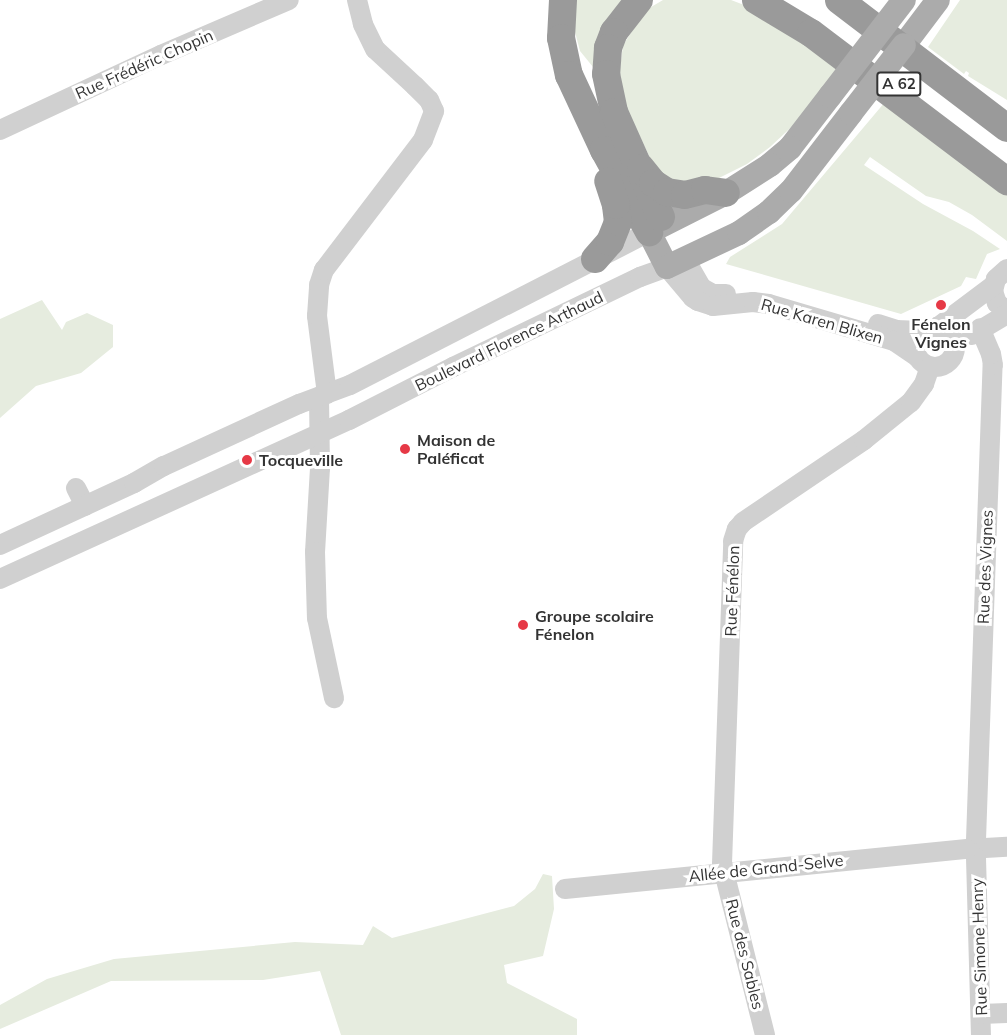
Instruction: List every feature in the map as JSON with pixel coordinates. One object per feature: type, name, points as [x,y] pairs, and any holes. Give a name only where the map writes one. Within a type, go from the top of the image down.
[{"type":"highway","points":[[563,0],[561,38],[564,61],[604,150],[657,228]]},
{"type":"highway","points":[[639,0],[614,32],[609,48],[606,74],[615,112],[636,162],[657,228]]},
{"type":"highway","points":[[756,0],[811,33],[1007,181]]},
{"type":"highway","name":"A 62","points":[[793,0],[1007,165]]},
{"type":"highway","name":"A 62","points":[[839,0],[1007,128]]},
{"type":"highway","points":[[595,260],[613,237],[619,217],[604,171],[604,150]]},
{"type":"highway","points":[[636,162],[653,183],[668,192],[685,195],[705,190],[726,193]]},
{"type":"main road","name":"Boulevard Florence Arthaud","points":[[657,228],[726,193],[781,157],[904,0]]},
{"type":"main road","name":"Boulevard Florence Arthaud","points":[[676,263],[739,233],[769,212],[791,191],[933,6]]},
{"type":"main road","points":[[657,228],[676,263]]},
{"type":"street","name":"Rue Frédéric Chopin","points":[[0,130],[161,55],[289,0]]},
{"type":"street","points":[[334,698],[317,618],[315,552],[320,468],[327,430],[326,394],[317,316],[319,285],[324,270],[423,140],[434,111],[415,86],[375,48],[363,24],[357,0]]},
{"type":"street","name":"Boulevard Florence Arthaud","points":[[0,545],[134,483],[152,471],[380,370],[440,337],[657,228]]},
{"type":"street","name":"Boulevard Florence Arthaud","points":[[0,579],[327,430],[453,367],[676,263]]},
{"type":"street","name":"Rue Karen Blixen","points":[[676,263],[707,292],[757,294],[783,298],[896,330],[930,329]]},
{"type":"street","name":"Rue Karen Blixen","points":[[676,263],[693,298],[699,301],[713,306],[753,302],[769,304],[894,341],[923,361]]},
{"type":"street","points":[[994,285],[915,342],[923,361],[948,363],[955,352],[980,328],[1007,312],[994,297],[994,285],[1000,273],[1007,269]]},
{"type":"street","name":"Rue des Vignes","points":[[976,849],[993,365],[992,354],[980,328]]},
{"type":"street","points":[[930,329],[952,336],[955,352]]},
{"type":"street","name":"Rue Fénélon","points":[[723,873],[733,541],[737,529],[883,426],[918,395],[923,361]]},
{"type":"street","points":[[76,488],[85,506]]},
{"type":"street","name":"Allée de Grand-Selve","points":[[565,889],[848,859],[1007,847]]},
{"type":"street","name":"Rue Simone Henry","points":[[976,849],[981,1035]]},
{"type":"street","name":"Rue des Sables","points":[[723,873],[765,1035]]},
{"type":"street","points":[[981,1014],[1007,1013]]},
{"type":"shaded area","points":[[574,0],[622,0],[593,67],[580,51],[575,32]]},
{"type":"shaded area","points":[[663,0],[731,0],[752,8],[839,68],[799,120],[770,147],[747,164],[711,182],[661,181],[623,101],[619,76],[623,45],[646,10]]},
{"type":"shaded area","points":[[960,0],[1007,0],[1007,100],[968,76],[969,73],[966,71],[964,74],[928,47]]},
{"type":"shaded area","points":[[885,102],[1007,195],[1007,241],[972,215],[949,202],[926,196],[870,157],[864,165],[923,204],[973,231],[1000,249],[987,254],[976,279],[966,277],[961,286],[901,314],[726,264],[730,257],[782,224]]},
{"type":"shaded area","points":[[42,300],[62,330],[66,322],[87,313],[113,325],[113,347],[81,373],[36,386],[0,418],[0,319]]},
{"type":"shaded area","points":[[543,874],[552,876],[554,909],[543,956],[504,965],[507,983],[577,1019],[577,1035],[341,1035],[320,971],[263,980],[111,981],[0,1029],[0,1005],[47,979],[114,959],[295,942],[363,945],[373,926],[392,938],[514,906],[535,889]]},
{"type":"place","name":"Fénelon Vignes","points":[[941,305]]},
{"type":"place","name":"Maison de Paléficat","points":[[405,449]]},
{"type":"place","name":"Tocqueville","points":[[247,460]]},
{"type":"place","name":"Groupe scolaire Fénelon","points":[[523,625]]}]
